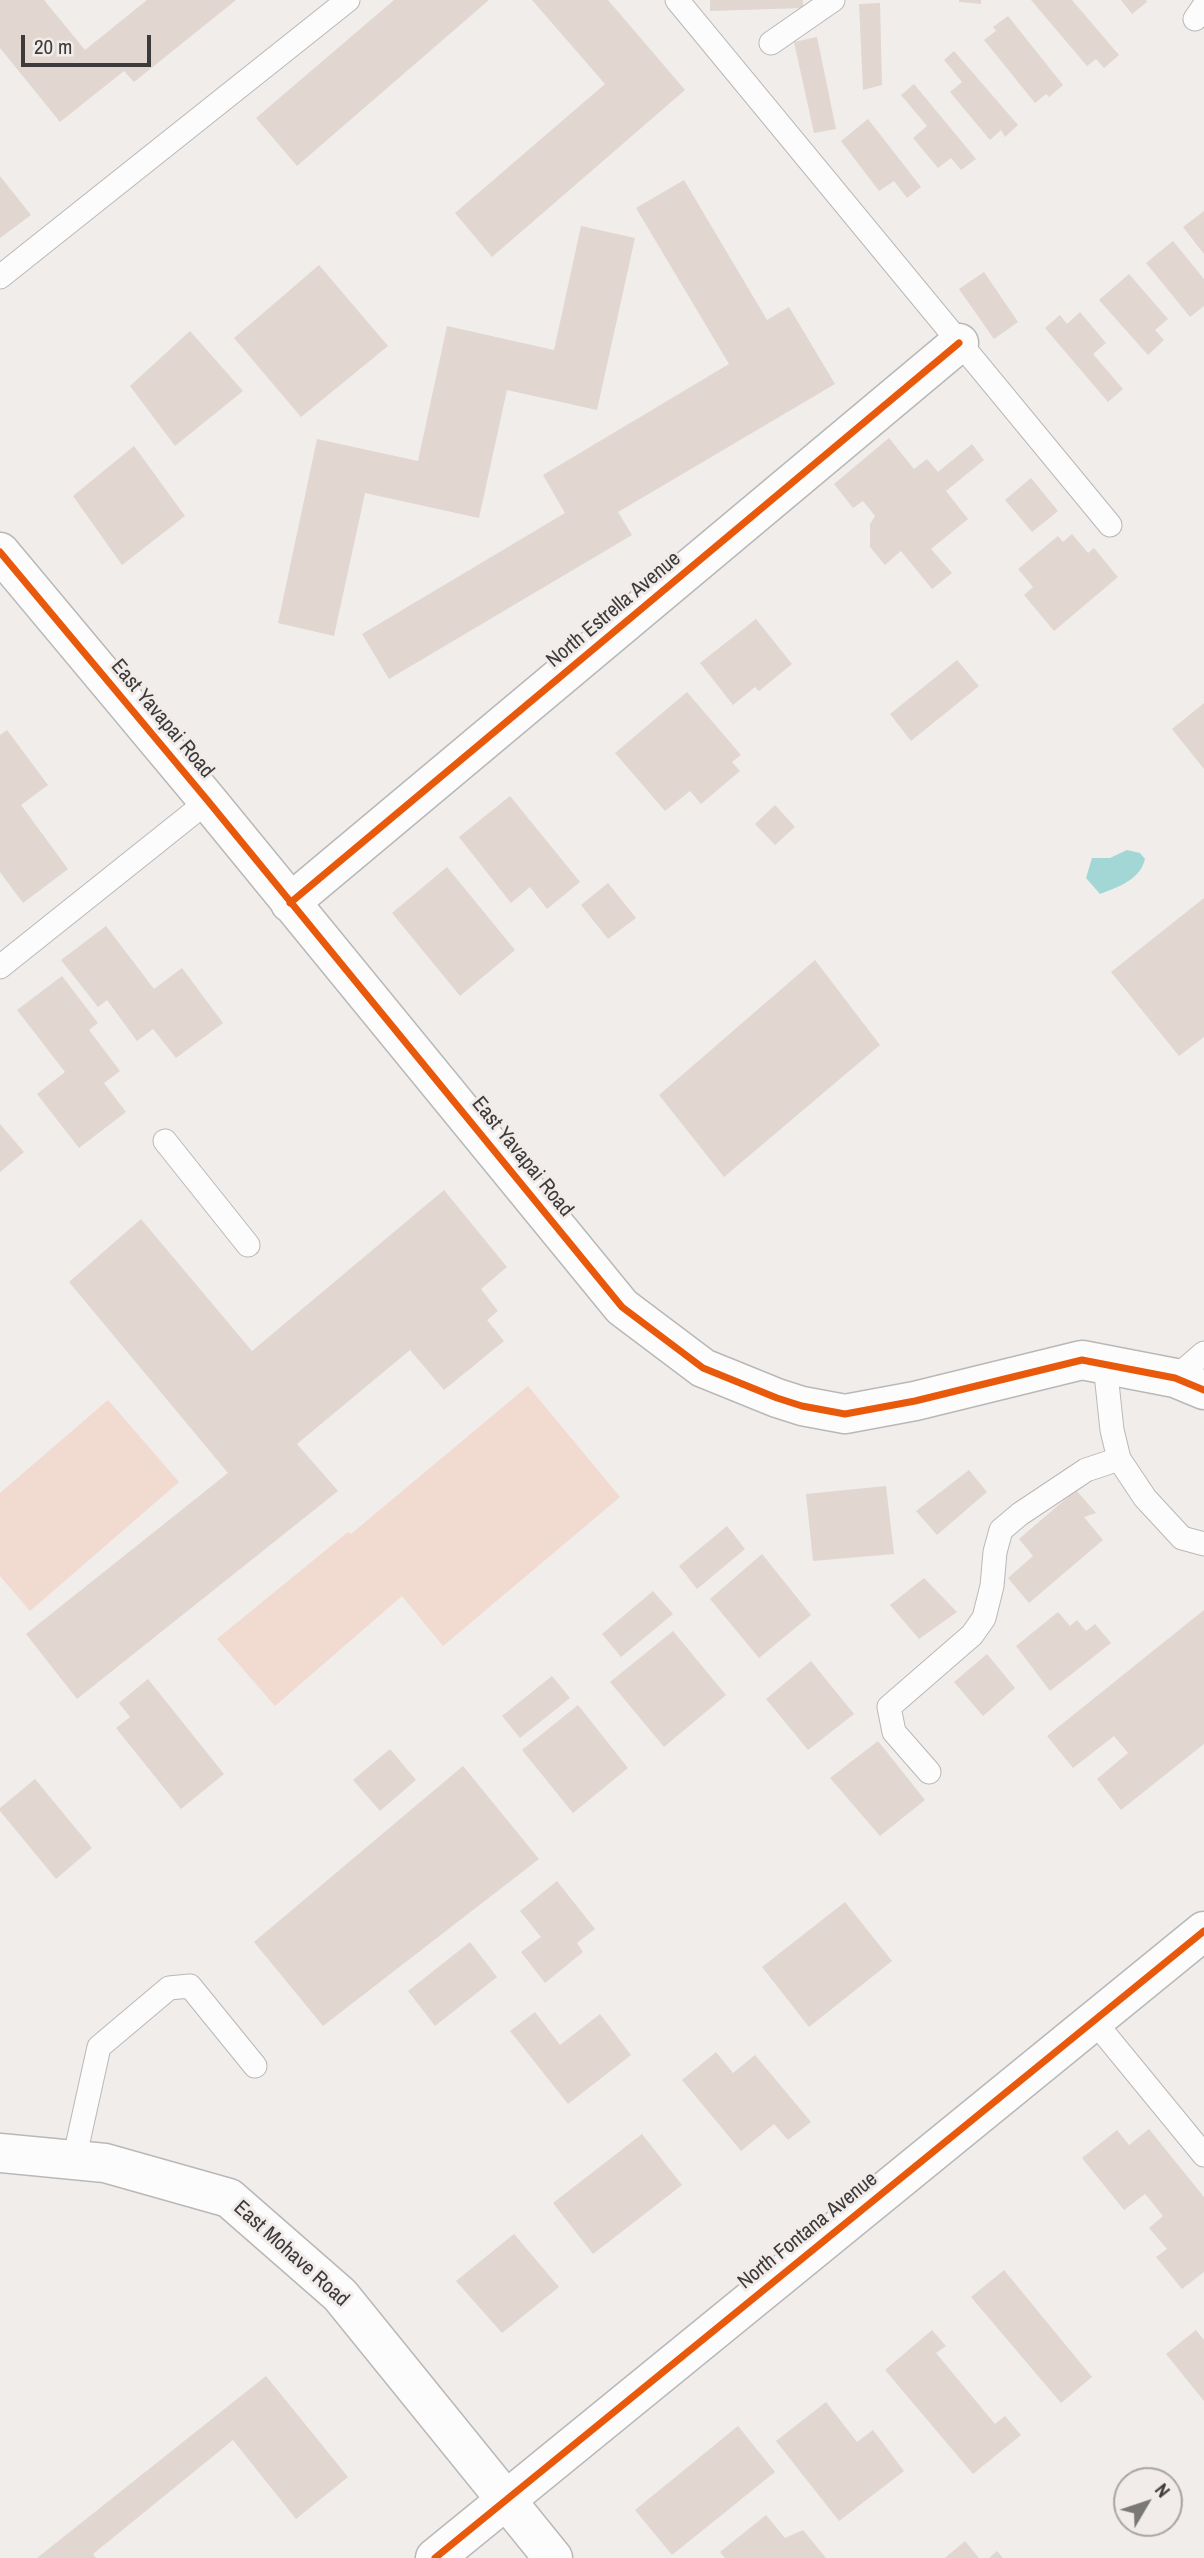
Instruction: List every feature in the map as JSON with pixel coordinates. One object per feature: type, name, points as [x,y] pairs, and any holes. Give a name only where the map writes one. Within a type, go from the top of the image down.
[{"type":"street","name":"North Estrella Avenue","points":[[290,903],[959,343]]},
{"type":"street","name":"East Yavapai Road","points":[[0,552],[208,801],[622,1307],[703,1368],[777,1398],[845,1414],[915,1401],[1082,1360],[1189,1384]]},
{"type":"street","name":"North Fontana Avenue","points":[[435,2558],[1204,1931]]},
{"type":"street","name":"East Mohave Road","points":[[0,2153],[105,2163],[229,2197],[340,2295],[553,2558]]},
{"type":"lane","points":[[0,277],[348,0]]},
{"type":"lane","points":[[677,0],[1110,525]]},
{"type":"lane","points":[[771,43],[832,0]]},
{"type":"lane","points":[[0,967],[208,801]]},
{"type":"lane","points":[[165,1141],[248,1245]]},
{"type":"lane","points":[[1189,1384],[1204,1353]]},
{"type":"lane","points":[[1105,1364],[1118,1459],[1144,1498],[1182,1538],[1204,1544]]},
{"type":"lane","points":[[929,1772],[894,1732],[889,1707],[972,1634],[984,1618],[1001,1530],[1020,1514],[1086,1470],[1118,1459]]},
{"type":"lane","points":[[74,2160],[99,2047],[169,1988],[190,1986],[255,2066]]},
{"type":"lane","points":[[1094,2021],[1204,2155]]},
{"type":"shaded area","points":[[528,1386],[620,1497],[443,1646],[402,1596],[275,1706],[217,1639],[348,1532],[351,1534]]},
{"type":"shaded area","points":[[108,1400],[179,1482],[30,1611],[0,1576],[0,1493]]},
{"type":"water","points":[[1127,850],[1140,853],[1145,859],[1142,866],[1127,882],[1100,894],[1086,878],[1092,858],[1110,858]]},
{"type":"building","points":[[0,0],[44,0],[85,50],[147,0],[236,0],[134,82],[124,71],[60,122],[0,48]]},
{"type":"building","points":[[394,0],[489,0],[297,166],[256,118]]},
{"type":"building","points":[[532,0],[608,0],[685,90],[492,257],[455,213],[605,84]]},
{"type":"building","points":[[710,0],[803,0],[803,8],[710,11]]},
{"type":"building","points":[[981,0],[981,4],[959,2]]},
{"type":"building","points":[[1031,0],[1072,0],[1119,55],[1104,68],[1096,59],[1087,66]]},
{"type":"building","points":[[1121,0],[1146,0],[1147,2],[1132,14]]},
{"type":"building","points":[[880,3],[882,85],[863,90],[859,4]]},
{"type":"building","points":[[1008,16],[1063,85],[1049,97],[1046,94],[1035,103],[984,40],[996,31],[993,27]]},
{"type":"building","points":[[817,37],[836,129],[814,133],[794,42]]},
{"type":"building","points":[[954,51],[1018,125],[1005,137],[1001,130],[990,140],[950,92],[962,82],[944,60]]},
{"type":"building","points":[[914,84],[976,159],[961,170],[951,158],[938,168],[913,138],[927,126],[901,95]]},
{"type":"building","points":[[868,119],[921,187],[907,198],[894,181],[879,191],[841,141]]},
{"type":"building","points":[[0,176],[31,215],[0,238]]},
{"type":"building","points":[[684,180],[767,320],[789,307],[835,384],[618,512],[632,535],[389,679],[362,634],[565,513],[543,475],[729,364],[636,208]]},
{"type":"building","points":[[1204,211],[1204,254],[1183,227]]},
{"type":"building","points":[[581,226],[635,238],[597,410],[507,390],[479,518],[365,493],[334,636],[278,623],[317,439],[418,461],[447,326],[554,350]]},
{"type":"building","points":[[1173,241],[1204,279],[1204,306],[1190,317],[1146,263]]},
{"type":"building","points":[[319,265],[388,346],[301,417],[234,338]]},
{"type":"building","points":[[984,272],[1018,322],[994,339],[959,289]]},
{"type":"building","points":[[1129,274],[1168,319],[1155,330],[1164,340],[1148,355],[1099,300]]},
{"type":"building","points":[[1080,312],[1106,343],[1093,354],[1123,389],[1108,402],[1045,328],[1060,315],[1067,324]]},
{"type":"building","points":[[190,331],[243,391],[175,446],[130,386]]},
{"type":"building","points":[[889,438],[914,469],[927,459],[938,472],[972,444],[984,460],[946,491],[968,519],[931,549],[952,573],[932,589],[901,551],[885,565],[870,547],[870,524],[875,516],[863,501],[853,508],[834,484]]},
{"type":"building","points":[[134,446],[185,516],[122,565],[73,496]]},
{"type":"building","points":[[1031,478],[1058,511],[1032,532],[1005,500]]},
{"type":"building","points":[[1072,534],[1088,553],[1094,548],[1118,577],[1054,631],[1024,595],[1033,587],[1018,569],[1058,536],[1063,542]]},
{"type":"building","points":[[756,619],[792,664],[759,691],[755,687],[733,705],[700,663]]},
{"type":"building","points":[[957,660],[979,686],[911,741],[890,714]]},
{"type":"building","points":[[687,692],[741,755],[732,762],[740,771],[701,804],[690,791],[665,811],[615,753]]},
{"type":"building","points":[[1204,703],[1204,769],[1172,729]]},
{"type":"building","points":[[7,730],[48,785],[21,805],[68,869],[23,903],[0,872],[0,735]]},
{"type":"building","points":[[510,796],[580,882],[547,909],[530,887],[511,903],[459,837]]},
{"type":"building","points":[[775,805],[795,827],[775,845],[755,824]]},
{"type":"building","points":[[447,867],[515,950],[460,996],[392,913]]},
{"type":"building","points":[[608,883],[636,918],[608,939],[581,905]]},
{"type":"building","points":[[1204,898],[1204,1037],[1179,1056],[1111,972]]},
{"type":"building","points":[[106,926],[154,989],[182,968],[223,1023],[176,1058],[153,1029],[137,1041],[107,1000],[98,1007],[61,960]]},
{"type":"building","points":[[815,960],[880,1045],[724,1177],[659,1095]]},
{"type":"building","points":[[62,976],[98,1023],[89,1030],[120,1071],[104,1083],[126,1112],[79,1148],[37,1094],[65,1072],[17,1010]]},
{"type":"building","points":[[0,1124],[24,1152],[0,1172]]},
{"type":"building","points":[[444,1190],[507,1267],[481,1289],[498,1311],[487,1320],[504,1341],[444,1390],[410,1350],[297,1444],[338,1491],[77,1699],[26,1634],[228,1473],[69,1282],[141,1219],[252,1351]]},
{"type":"building","points":[[969,1470],[987,1492],[937,1535],[916,1511]]},
{"type":"building","points":[[886,1486],[894,1554],[813,1561],[806,1494]]},
{"type":"building","points":[[1076,1490],[1096,1513],[1084,1517],[1103,1540],[1029,1603],[1008,1578],[1033,1556],[1019,1539]]},
{"type":"building","points":[[727,1526],[745,1549],[697,1589],[679,1566]]},
{"type":"building","points":[[762,1554],[811,1615],[759,1658],[710,1599]]},
{"type":"building","points":[[924,1578],[957,1612],[919,1639],[890,1605]]},
{"type":"building","points":[[653,1591],[673,1614],[621,1657],[602,1634]]},
{"type":"building","points":[[1204,1610],[1204,1744],[1121,1810],[1097,1779],[1128,1753],[1114,1736],[1073,1768],[1047,1736]]},
{"type":"building","points":[[1058,1612],[1070,1626],[1077,1620],[1086,1631],[1095,1624],[1111,1643],[1050,1691],[1016,1646]]},
{"type":"building","points":[[673,1631],[726,1695],[664,1747],[610,1682]]},
{"type":"building","points":[[987,1654],[1015,1688],[983,1716],[954,1682]]},
{"type":"building","points":[[811,1661],[854,1714],[808,1750],[766,1699]]},
{"type":"building","points":[[552,1676],[570,1698],[520,1738],[502,1716]]},
{"type":"building","points":[[148,1679],[224,1774],[181,1809],[116,1728],[130,1717],[119,1703]]},
{"type":"building","points":[[578,1705],[628,1768],[573,1813],[522,1750]]},
{"type":"building","points":[[878,1741],[925,1800],[880,1836],[830,1778]]},
{"type":"building","points":[[390,1749],[416,1780],[380,1811],[353,1780]]},
{"type":"building","points":[[463,1766],[539,1859],[323,2026],[254,1942]]},
{"type":"building","points":[[35,1779],[92,1848],[56,1879],[0,1811],[0,1808]]},
{"type":"building","points":[[557,1881],[595,1929],[577,1943],[583,1952],[545,1983],[521,1952],[541,1937],[520,1911]]},
{"type":"building","points":[[845,1902],[892,1961],[809,2027],[762,1967]]},
{"type":"building","points":[[470,1942],[497,1977],[435,2026],[408,1991]]},
{"type":"building","points":[[535,2012],[560,2045],[600,2014],[631,2055],[568,2104],[510,2031]]},
{"type":"building","points":[[716,2052],[733,2073],[755,2055],[811,2122],[788,2140],[774,2124],[741,2151],[682,2080]]},
{"type":"building","points":[[1149,2129],[1204,2197],[1204,2272],[1182,2289],[1156,2257],[1167,2249],[1149,2228],[1163,2216],[1145,2194],[1124,2210],[1082,2158],[1117,2130],[1129,2145]]},
{"type":"building","points":[[642,2134],[682,2185],[593,2254],[553,2203]]},
{"type":"building","points":[[514,2234],[559,2287],[502,2333],[456,2281]]},
{"type":"building","points":[[1004,2270],[1092,2377],[1061,2403],[971,2297]]},
{"type":"building","points":[[932,2330],[946,2346],[936,2353],[995,2424],[1005,2416],[1021,2435],[973,2474],[885,2370]]},
{"type":"building","points":[[1196,2330],[1204,2340],[1204,2401],[1166,2354]]},
{"type":"building","points":[[266,2376],[348,2477],[296,2519],[233,2440],[93,2554],[96,2558],[37,2558]]},
{"type":"building","points":[[826,2402],[857,2442],[873,2430],[904,2471],[839,2521],[776,2441]]},
{"type":"building","points":[[738,2426],[775,2472],[672,2555],[635,2510]]},
{"type":"building","points":[[766,2515],[785,2538],[803,2530],[826,2558],[725,2558],[720,2552]]},
{"type":"building","points":[[965,2541],[979,2558],[945,2558]]},
{"type":"building","points":[[997,2551],[1003,2558],[989,2558]]},
{"type":"cycle path","points":[[290,903],[959,343]]},
{"type":"cycle path","points":[[0,552],[208,801],[622,1307],[703,1368],[777,1398],[845,1414],[915,1401],[1082,1360],[1175,1378],[1204,1390]]},
{"type":"cycle path","points":[[435,2558],[1204,1931]]}]
